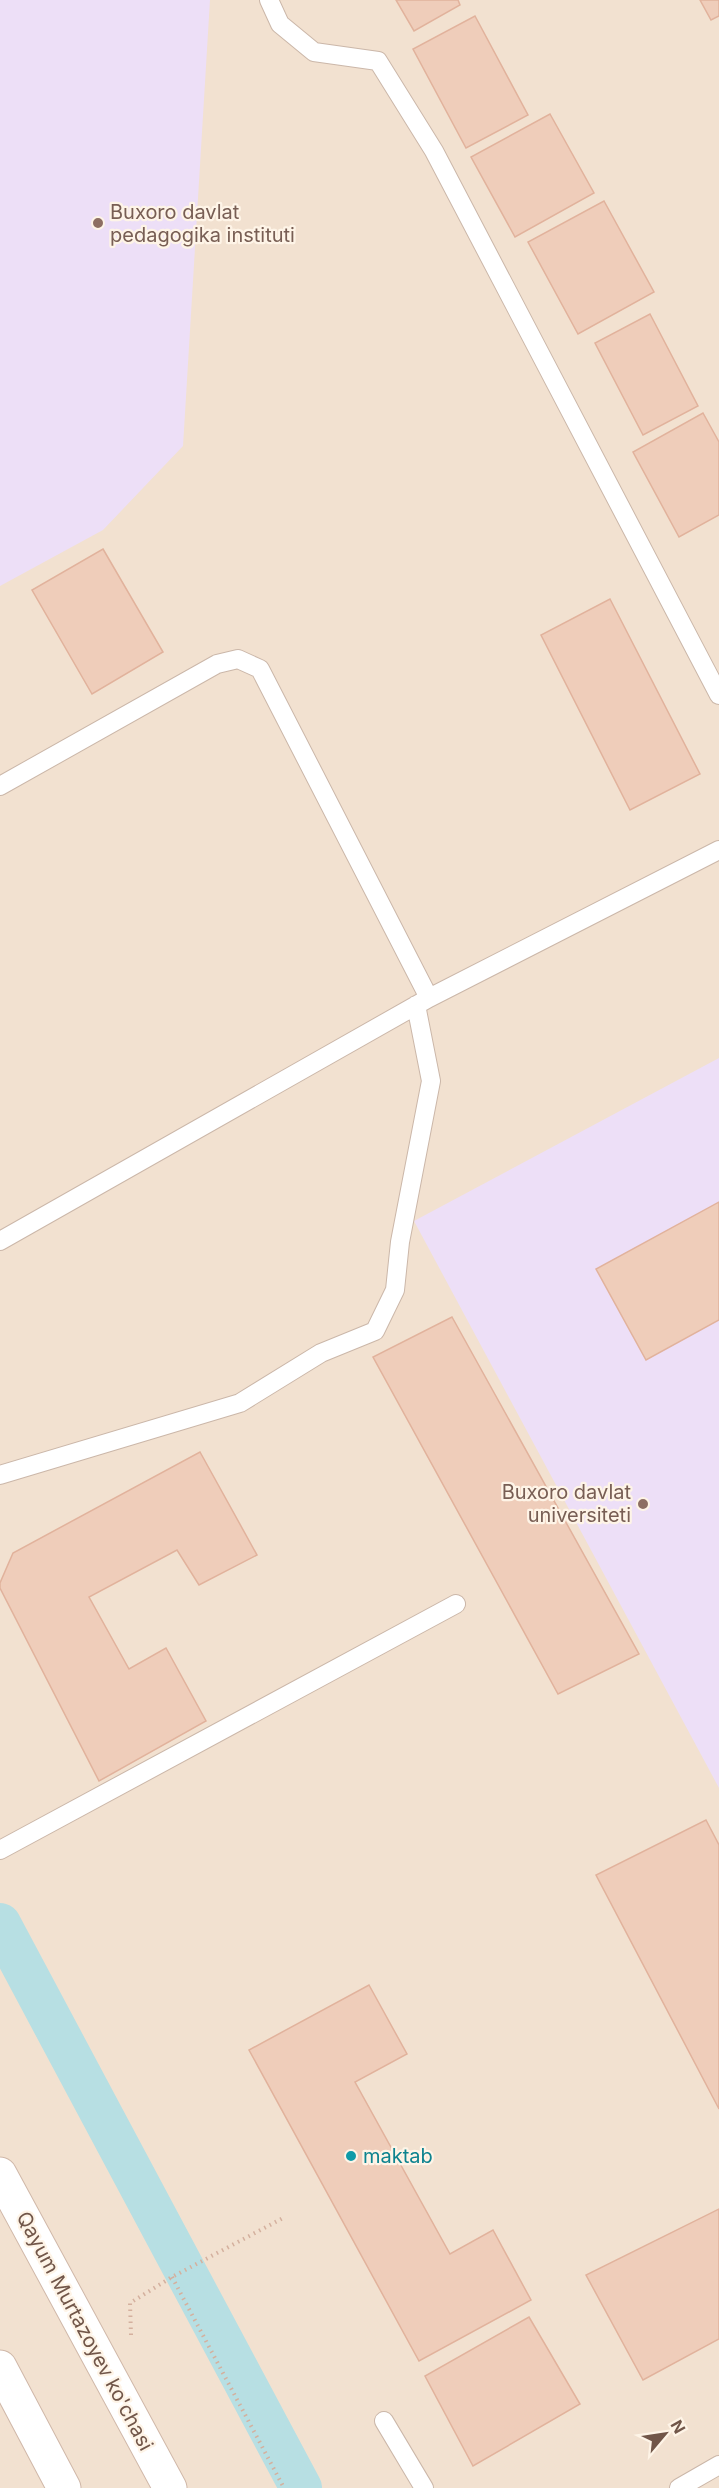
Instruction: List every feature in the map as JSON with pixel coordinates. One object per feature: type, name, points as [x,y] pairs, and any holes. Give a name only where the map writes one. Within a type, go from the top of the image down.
[{"type":"street","name":"Qayum Murtazoyev ko'chasi","points":[[0,2174],[170,2488]]},
{"type":"street","points":[[0,2367],[64,2488]]},
{"type":"lane","points":[[269,0],[280,24],[314,52],[378,61],[434,151],[719,695]]},
{"type":"lane","points":[[0,786],[217,664],[238,659],[260,669],[423,1002],[431,1081],[400,1242],[395,1290],[375,1331],[321,1353],[240,1403],[0,1475]]},
{"type":"lane","points":[[0,1241],[423,1002],[719,850]]},
{"type":"lane","points":[[5,1848],[456,1604]]},
{"type":"lane","points":[[384,2421],[424,2488]]},
{"type":"lane","points":[[679,2488],[719,2466]]},
{"type":"path","points":[[106,2368],[132,2349],[130,2303],[172,2277],[285,2217]]},
{"type":"path","points":[[172,2277],[284,2488]]},
{"type":"shaded area","points":[[0,0],[719,0],[719,2488],[0,2488]]},
{"type":"shaded area","name":"Buxoro davlat pedagogika instituti","points":[[0,0],[210,0],[183,446],[103,530],[0,586]]},
{"type":"shaded area","name":"Buxoro davlat universiteti","points":[[719,1058],[719,1788],[414,1221]]},
{"type":"building","points":[[396,0],[458,0],[460,5],[414,31]]},
{"type":"building","points":[[700,0],[719,0],[719,16],[711,20]]},
{"type":"building","points":[[475,16],[528,115],[466,148],[413,49]]},
{"type":"building","points":[[550,114],[594,193],[515,237],[471,157]]},
{"type":"building","points":[[604,201],[654,292],[578,334],[528,242]]},
{"type":"building","points":[[650,314],[698,406],[643,435],[595,343]]},
{"type":"building","points":[[703,413],[719,442],[719,515],[679,537],[633,452]]},
{"type":"building","points":[[103,549],[163,652],[92,694],[32,590]]},
{"type":"building","points":[[610,599],[700,774],[630,810],[541,635]]},
{"type":"building","points":[[719,1202],[719,1320],[646,1360],[596,1269]]},
{"type":"building","points":[[452,1317],[639,1654],[558,1694],[373,1357]]},
{"type":"building","points":[[200,1452],[257,1555],[199,1585],[177,1550],[89,1597],[129,1669],[166,1648],[206,1721],[99,1781],[0,1588],[0,1583],[13,1553]]},
{"type":"building","points":[[706,1820],[719,1845],[719,2109],[596,1875]]},
{"type":"building","name":"maktab","points":[[369,1985],[407,2054],[355,2082],[450,2254],[493,2230],[531,2300],[419,2361],[249,2050]]},
{"type":"building","points":[[719,2209],[719,2339],[643,2380],[586,2275]]},
{"type":"building","points":[[529,2317],[580,2404],[473,2466],[425,2376]]},
{"type":"waterway","points":[[0,1924],[301,2488]]},
{"type":"place","name":"Buxoro davlat pedagogika instituti","points":[[98,223]]},
{"type":"place","name":"Buxoro davlat universiteti","points":[[643,1504]]},
{"type":"place","name":"maktab","points":[[351,2156]]}]
